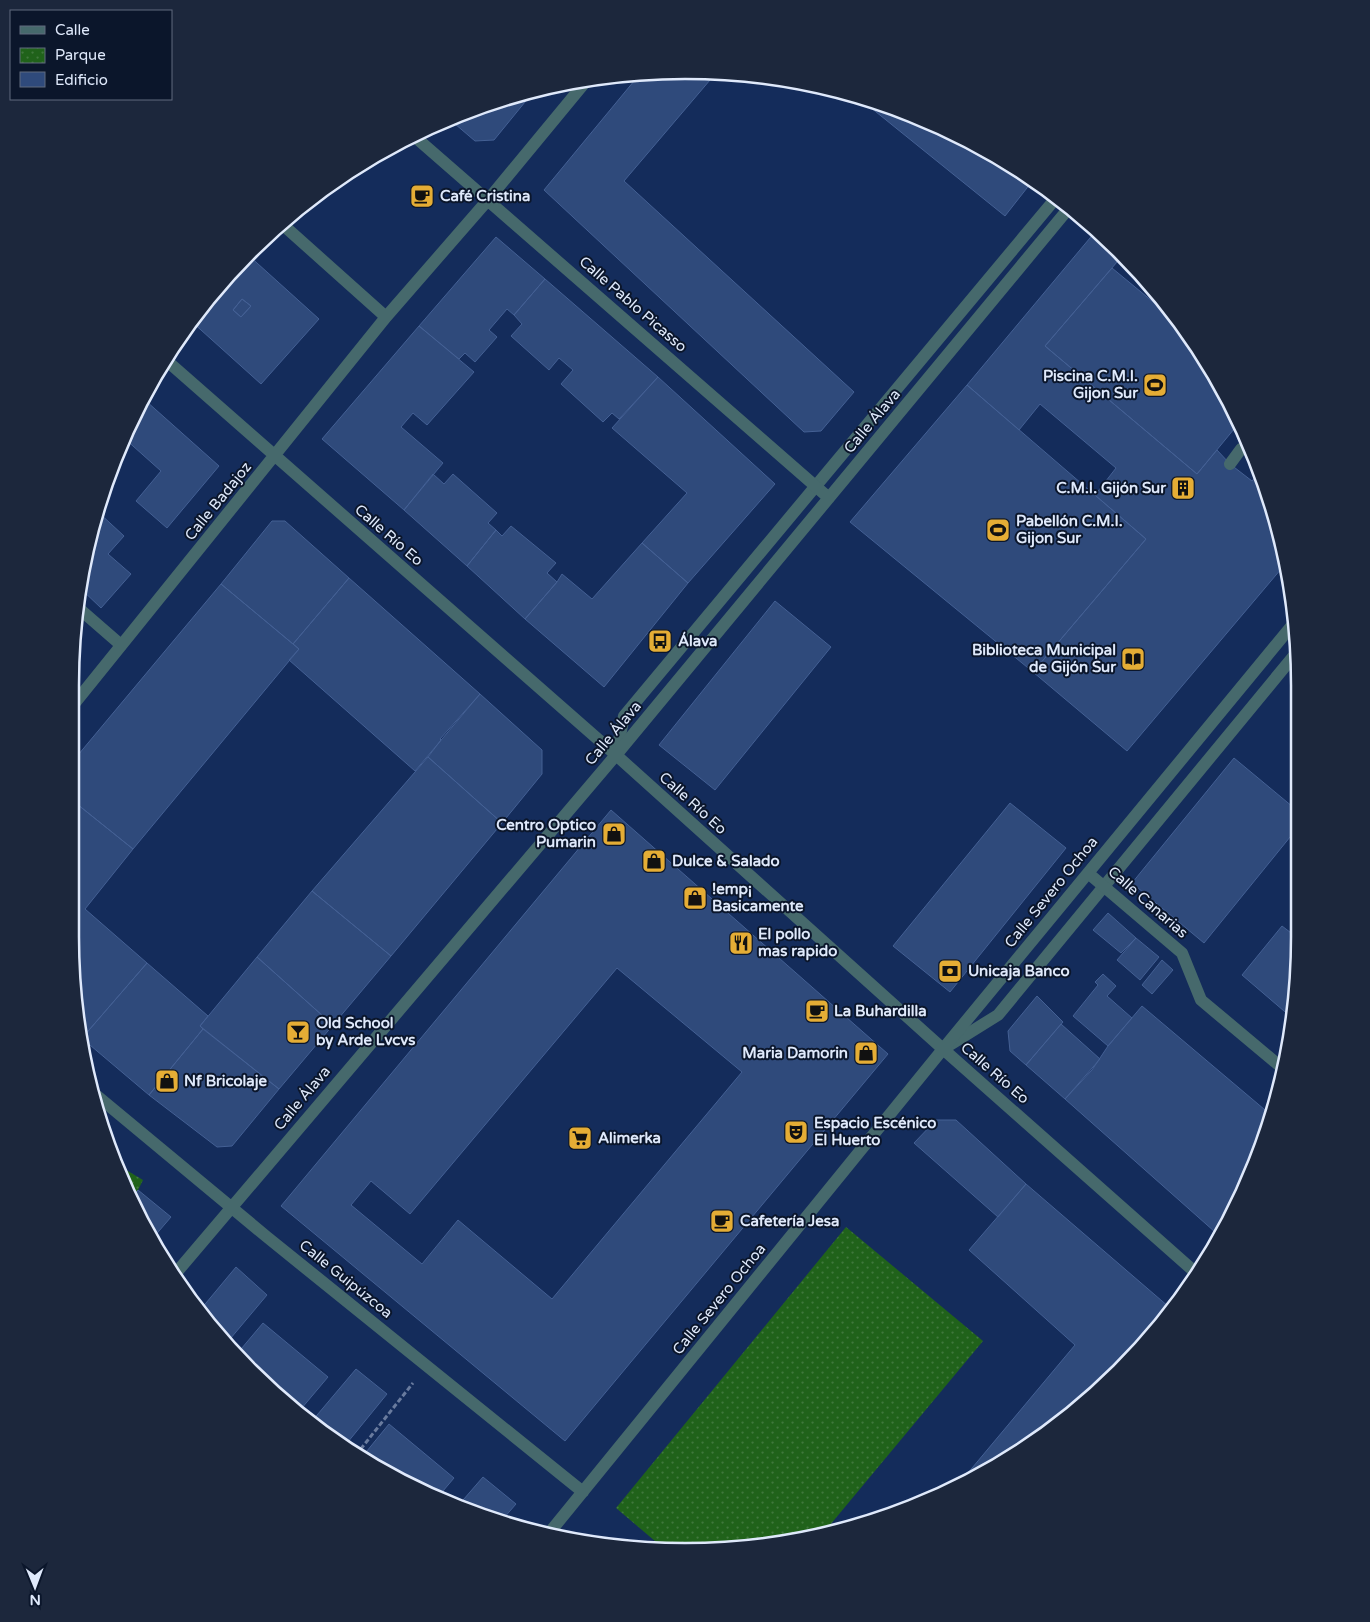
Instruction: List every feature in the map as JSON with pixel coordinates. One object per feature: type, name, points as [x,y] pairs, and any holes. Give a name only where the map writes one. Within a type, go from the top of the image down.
[{"type":"street","name":"Calle Badajoz","points":[[79,698],[386,318],[488,201],[582,88]]},
{"type":"street","name":"Calle Pablo Picasso","points":[[419,140],[829,498]]},
{"type":"street","points":[[616,755],[624,716],[1052,203]]},
{"type":"street","name":"Calle Álava","points":[[179,1270],[616,755],[1065,213]]},
{"type":"street","points":[[286,228],[386,318]]},
{"type":"street","name":"Calle Río Eo","points":[[171,364],[616,755],[1192,1269]]},
{"type":"street","points":[[1230,464],[1241,449]]},
{"type":"street","points":[[83,612],[121,645]]},
{"type":"street","name":"Calle Severo Ochoa","points":[[553,1529],[943,1049],[1289,631]]},
{"type":"street","points":[[943,1049],[998,1015],[1290,660]]},
{"type":"street","name":"Calle Canarias","points":[[1088,873],[1182,953],[1201,1000],[1278,1064]]},
{"type":"street","name":"Calle Guipúzcoa","points":[[100,1099],[583,1492]]},
{"type":"path","points":[[361,1449],[427,1366]]},
{"type":"green space","points":[[125,1169],[143,1180],[136,1193]]},
{"type":"green space","points":[[846,1227],[983,1341],[829,1526],[803,1532],[725,1542],[656,1542],[616,1508]]},
{"type":"building","points":[[710,80],[624,181],[854,392],[821,431],[804,432],[544,190],[634,81]]},
{"type":"building","points":[[527,99],[494,140],[475,141],[455,124]]},
{"type":"building","points":[[872,108],[953,141],[1029,186],[1005,216]]},
{"type":"building","name":"C.M.I. Gijón Sur","points":[[1092,236],[1118,261],[1045,346],[1197,474],[1217,450],[1230,464],[1252,481],[1255,478],[1271,528],[1280,570],[1127,751],[1033,672],[1146,539],[1095,495],[1116,468],[1040,404],[1019,430],[967,385]]},
{"type":"building","points":[[496,237],[545,279],[514,315],[507,309],[489,330],[497,337],[475,362],[465,353],[459,359],[419,326]]},
{"type":"building","points":[[253,259],[319,319],[261,384],[197,326],[229,285]],"holes":[[[242,299],[251,306],[241,317],[233,310]]]},
{"type":"building","name":"Piscina C.M.I. Gijon Sur","points":[[1112,268],[1158,306],[1166,316],[1210,382],[1234,429],[1197,474],[1045,346]]},
{"type":"building","points":[[545,279],[658,377],[619,419],[612,413],[603,422],[561,384],[573,370],[559,358],[549,370],[511,336],[522,324],[514,315]]},
{"type":"building","points":[[242,299],[251,306],[241,317],[233,310]]},
{"type":"building","points":[[419,326],[474,372],[427,425],[413,413],[401,427],[443,463],[404,510],[322,439]]},
{"type":"building","points":[[658,377],[775,484],[688,583],[642,543],[687,493],[612,428]]},
{"type":"building","name":"Pabellón C.M.I. Gijon Sur","points":[[967,385],[1146,539],[1033,672],[850,522]]},
{"type":"building","points":[[148,403],[219,466],[167,528],[136,501],[161,471],[129,443]]},
{"type":"building","points":[[433,474],[444,484],[453,474],[497,513],[488,523],[496,530],[467,566],[404,510]]},
{"type":"building","points":[[103,516],[124,536],[108,554],[131,574],[101,608],[86,594],[90,567]]},
{"type":"building","points":[[272,521],[285,521],[349,578],[293,644],[221,584]]},
{"type":"building","points":[[511,526],[556,563],[547,573],[557,582],[525,619],[467,566],[496,530],[502,536]]},
{"type":"building","points":[[642,543],[688,583],[604,687],[525,619],[562,574],[592,599]]},
{"type":"building","points":[[349,578],[480,694],[415,771],[289,660],[299,649],[293,644]]},
{"type":"building","points":[[221,584],[299,649],[133,849],[79,806],[79,754]]},
{"type":"building","points":[[775,601],[831,647],[715,790],[659,745]]},
{"type":"building","points":[[480,694],[542,750],[542,774],[502,823],[428,757],[440,739]]},
{"type":"building","points":[[428,757],[502,823],[391,956],[312,891]]},
{"type":"building","points":[[1234,758],[1291,805],[1291,836],[1204,943],[1132,883]]},
{"type":"building","points":[[1010,803],[1066,848],[950,992],[893,946]]},
{"type":"building","points":[[79,806],[133,849],[85,909],[147,963],[87,1033],[80,977]]},
{"type":"building","points":[[611,810],[888,1054],[565,1441],[281,1206]],"holes":[[[617,968],[742,1072],[552,1299],[458,1220],[422,1264],[351,1205],[371,1181],[410,1214]]]},
{"type":"building","points":[[312,891],[391,956],[333,1025],[257,957]]},
{"type":"building","points":[[1108,913],[1136,938],[1121,953],[1093,930]]},
{"type":"building","points":[[1282,926],[1291,933],[1290,977],[1286,1013],[1242,975]]},
{"type":"building","points":[[1136,938],[1159,957],[1140,980],[1117,960]]},
{"type":"building","points":[[257,957],[333,1025],[279,1089],[200,1026]]},
{"type":"building","points":[[1162,960],[1173,970],[1152,994],[1142,985]]},
{"type":"building","points":[[147,963],[208,1016],[200,1026],[203,1029],[149,1095],[88,1044],[87,1033]]},
{"type":"building","points":[[1103,974],[1116,986],[1107,996],[1132,1018],[1108,1046],[1073,1016],[1098,985],[1095,982]]},
{"type":"building","points":[[1037,996],[1063,1022],[1026,1065],[1010,1051],[1008,1031]]},
{"type":"building","points":[[1142,1006],[1266,1111],[1245,1169],[1215,1232],[1065,1099],[1092,1070],[1108,1046]]},
{"type":"building","points":[[1061,1024],[1100,1059],[1065,1099],[1026,1065]]},
{"type":"building","points":[[203,1029],[279,1089],[232,1146],[217,1147],[149,1095]]},
{"type":"building","points":[[936,1120],[956,1120],[1026,1184],[998,1217],[914,1143]]},
{"type":"building","points":[[1026,1184],[1167,1305],[1141,1337],[1085,1393],[1022,1441],[968,1473],[1075,1345],[969,1250]]},
{"type":"building","points":[[138,1190],[171,1217],[157,1234],[141,1205],[136,1193]]},
{"type":"building","points":[[236,1267],[267,1295],[230,1339],[204,1306]]},
{"type":"building","points":[[263,1323],[328,1377],[303,1407],[256,1366],[241,1350]]},
{"type":"building","points":[[356,1369],[387,1394],[348,1441],[315,1417]]},
{"type":"building","points":[[389,1424],[454,1478],[442,1492],[417,1481],[366,1452]]},
{"type":"building","points":[[483,1477],[516,1504],[506,1516],[463,1501]]},
{"type":"place","name":"Café Cristina","points":[[422,196]]},
{"type":"place","name":"Piscina C.M.I. Gijon Sur","points":[[1155,385]]},
{"type":"place","name":"C.M.I. Gijón Sur","points":[[1183,488]]},
{"type":"place","name":"Pabellón C.M.I. Gijon Sur","points":[[998,530]]},
{"type":"place","name":"Álava","points":[[660,641]]},
{"type":"place","name":"Biblioteca Municipal de Gijón Sur","points":[[1133,659]]},
{"type":"place","name":"Centro Optico Pumarin","points":[[614,834]]},
{"type":"place","name":"Dulce & Salado","points":[[654,861]]},
{"type":"place","name":"!emp¡ Basicamente","points":[[695,898]]},
{"type":"place","name":"El pollo mas rapido","points":[[741,943]]},
{"type":"place","name":"Unicaja Banco","points":[[950,971]]},
{"type":"place","name":"La Buhardilla","points":[[817,1011]]},
{"type":"place","name":"Old School by Arde Lvcvs","points":[[298,1032]]},
{"type":"place","name":"Maria Damorin","points":[[866,1053]]},
{"type":"place","name":"Nf Bricolaje","points":[[167,1081]]},
{"type":"place","name":"Espacio Escénico El Huerto","points":[[796,1132]]},
{"type":"place","name":"Alimerka","points":[[580,1138]]},
{"type":"place","name":"Cafetería Jesa","points":[[722,1221]]}]
